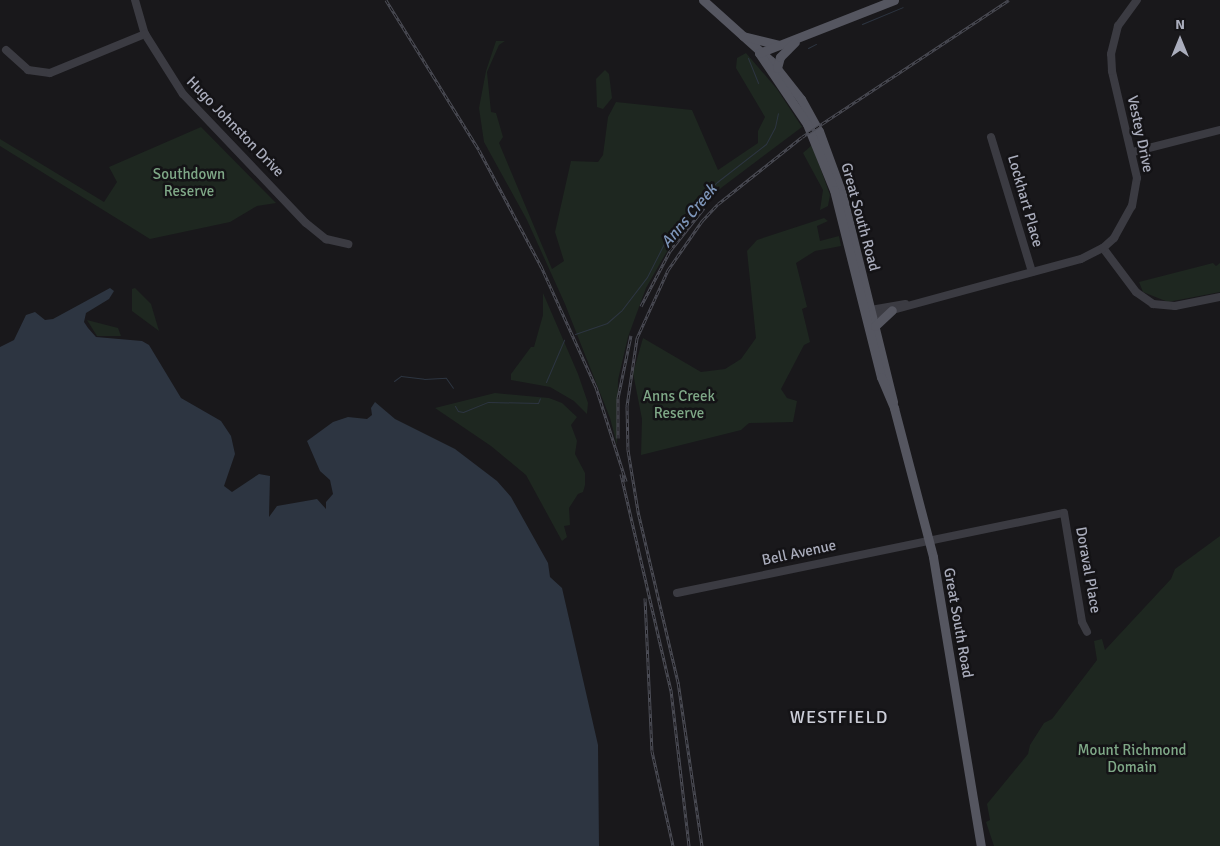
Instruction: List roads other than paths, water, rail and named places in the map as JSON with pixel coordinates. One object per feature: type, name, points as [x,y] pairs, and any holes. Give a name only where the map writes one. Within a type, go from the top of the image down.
[{"type":"main road","name":"Great South Road","points":[[703,0],[777,68],[816,133],[840,187],[881,378],[894,408]]},
{"type":"main road","points":[[759,53],[797,40],[894,0]]},
{"type":"main road","points":[[741,35],[781,46]]},
{"type":"main road","points":[[777,68],[780,57],[797,40]]},
{"type":"main road","name":"Great South Road","points":[[759,53],[810,122]]},
{"type":"main road","points":[[876,326],[892,310]]},
{"type":"main road","name":"Great South Road","points":[[868,313],[876,326],[894,408],[928,542],[981,846]]},
{"type":"street","name":"Hugo Johnston Drive","points":[[135,0],[145,34],[183,94],[306,223],[326,239],[348,244]]},
{"type":"street","name":"Vestey Drive","points":[[868,313],[1080,259],[1103,248],[1114,238],[1132,206],[1137,178],[1133,152],[1112,71],[1111,54],[1118,26],[1137,0]]},
{"type":"street","points":[[6,50],[28,70],[50,73],[145,34]]},
{"type":"street","points":[[1133,152],[1220,130]]},
{"type":"street","name":"Lockhart Place","points":[[991,137],[1032,272]]},
{"type":"street","points":[[1103,248],[1136,292],[1153,304],[1175,306],[1220,297]]},
{"type":"street","name":"Vestey Drive","points":[[868,313],[892,310],[907,304]]},
{"type":"street","name":"Bell Avenue","points":[[677,593],[1064,513]]},
{"type":"street","name":"Doraval Place","points":[[1064,513],[1082,622],[1087,632]]},
{"type":"water","points":[[110,288],[114,291],[109,299],[86,313],[84,322],[88,328],[96,337],[142,341],[149,345],[181,398],[221,421],[231,436],[235,454],[224,486],[232,492],[259,474],[270,476],[269,517],[277,506],[317,499],[326,509],[326,502],[333,494],[330,480],[320,471],[307,441],[333,422],[348,417],[367,419],[372,415],[371,408],[375,402],[395,419],[455,449],[497,481],[511,497],[548,563],[550,577],[562,588],[598,745],[599,846],[0,846],[0,347],[14,340],[26,315],[35,312],[45,320],[53,319]]},
{"type":"waterway","name":"Anns Creek","points":[[862,24],[903,7]]},
{"type":"waterway","name":"Anns Creek","points":[[808,48],[816,44]]},
{"type":"waterway","name":"Anns Creek","points":[[748,58],[758,83]]},
{"type":"waterway","name":"Anns Creek","points":[[575,334],[607,323],[621,311],[647,277],[665,242],[694,205],[717,182],[766,144],[775,127],[778,113]]},
{"type":"waterway","name":"Anns Creek","points":[[546,382],[564,340]]},
{"type":"waterway","name":"Anns Creek","points":[[394,381],[401,376],[424,379],[446,378],[453,388]]},
{"type":"waterway","name":"Anns Creek","points":[[455,406],[458,411],[463,412],[488,402],[538,403],[540,398]]},
{"type":"railway","points":[[386,0],[479,150],[541,266],[596,387],[626,481]]},
{"type":"railway","points":[[702,846],[678,682],[638,511],[628,450],[627,406],[637,338],[668,270],[702,221],[718,204],[802,137],[1009,0]]},
{"type":"railway","points":[[641,306],[670,251],[704,208]]},
{"type":"railway","points":[[618,438],[618,398],[631,335]]},
{"type":"railway","points":[[621,474],[671,690],[689,846]]},
{"type":"railway","points":[[645,598],[652,751],[673,846]]},
{"type":"district","name":"WESTFIELD","points":[[839,717]]},
{"type":"park label","name":"Southdown Reserve","points":[[189,182]]},
{"type":"park label","name":"Anns Creek Reserve","points":[[679,404]]},
{"type":"park label","name":"Mount Richmond Domain","points":[[1132,758]]}]
